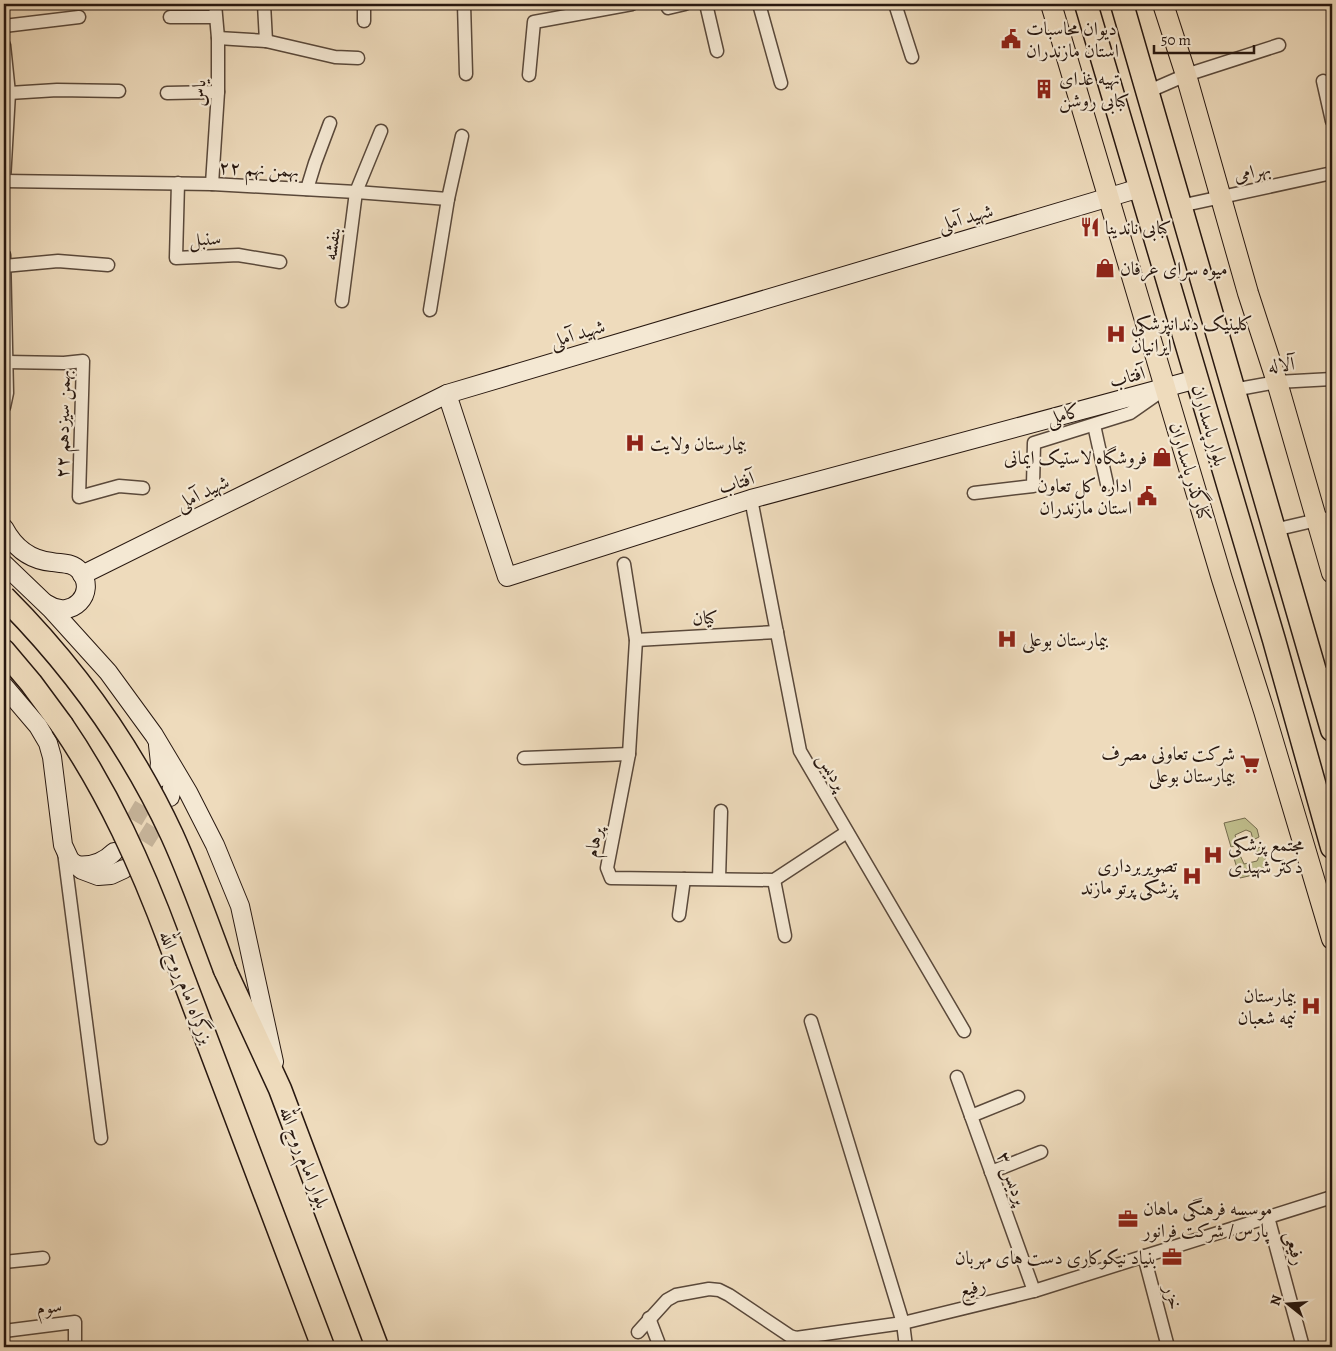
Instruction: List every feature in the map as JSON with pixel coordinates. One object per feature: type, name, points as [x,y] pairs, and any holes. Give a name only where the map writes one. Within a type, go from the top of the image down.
[{"type":"highway","name":"بلوار پاسداران","points":[[1086,4],[1332,846]]},
{"type":"highway","name":"بلوار پاسداران","points":[[1122,4],[1274,530],[1325,675],[1332,730]]},
{"type":"highway","name":"بلوار امام روح الله","points":[[4,597],[50,647],[83,688],[139,772],[163,817],[180,852],[225,970],[280,1088],[377,1347]]},
{"type":"highway","name":"بزرگراه امام روح الله","points":[[4,650],[62,725],[100,786],[125,833],[147,881],[324,1347]]},
{"type":"main road","name":"کنارگذر پاسداران","points":[[1051,4],[1332,940]]},
{"type":"main road","points":[[1163,4],[1186,75],[1248,293],[1325,519],[1332,573]]},
{"type":"main road","name":"شهید آملی","points":[[82,574],[447,394],[1140,188]]},
{"type":"main road","name":"آفتاب","points":[[447,394],[507,577],[751,499],[1197,379]]},
{"type":"main road","points":[[4,528],[15,544],[31,556],[45,561],[71,564],[78,568],[86,586],[81,610],[81,625],[84,639],[92,652]]},
{"type":"main road","points":[[4,564],[47,604],[92,652],[128,698],[168,757],[210,833],[240,906],[280,1088]]},
{"type":"main road","points":[[47,604],[57,609],[68,609],[78,603],[84,593]]},
{"type":"main road","points":[[4,686],[41,730],[50,748],[66,854],[74,865],[85,872],[98,876],[112,875],[124,869]]},
{"type":"main road","points":[[4,693],[20,705]]},
{"type":"main road","points":[[154,736],[160,758],[158,778]]},
{"type":"main road","points":[[168,757],[172,777],[170,797]]},
{"type":"main road","points":[[74,865],[94,864],[104,861],[114,852]]},
{"type":"street","name":"یاس","points":[[212,184],[218,92],[218,38],[215,4]]},
{"type":"street","points":[[264,4],[266,41]]},
{"type":"street","points":[[364,4],[364,21]]},
{"type":"street","points":[[464,4],[466,74]]},
{"type":"street","points":[[529,75],[534,22],[632,4]]},
{"type":"street","points":[[668,8],[685,4]]},
{"type":"street","points":[[706,4],[717,51]]},
{"type":"street","points":[[759,4],[781,83]]},
{"type":"street","points":[[896,4],[912,57]]},
{"type":"street","points":[[4,26],[79,17]]},
{"type":"street","points":[[170,17],[215,17]]},
{"type":"street","points":[[218,38],[266,41],[335,57],[358,58]]},
{"type":"street","points":[[4,44],[9,93],[6,113],[4,180]]},
{"type":"street","points":[[1147,92],[1186,75],[1279,45]]},
{"type":"street","points":[[1324,81],[1332,121]]},
{"type":"street","points":[[9,93],[57,90],[119,91]]},
{"type":"street","points":[[167,93],[218,92]]},
{"type":"street","points":[[307,189],[330,123]]},
{"type":"street","name":"بنفشه","points":[[342,301],[356,192],[381,132]]},
{"type":"street","points":[[430,310],[448,199],[462,136]]},
{"type":"street","name":"بهرامی","points":[[1180,206],[1332,173]]},
{"type":"street","name":"۲۲ بهمن نهم","points":[[4,180],[212,184],[448,199]]},
{"type":"street","name":"سنبل","points":[[178,183],[176,258],[238,255],[280,262]]},
{"type":"street","points":[[4,255],[7,392],[4,407]]},
{"type":"street","points":[[4,266],[58,261],[108,265]]},
{"type":"street","name":"۲۲ بهمن سیزدهم","points":[[6,362],[64,363],[83,361],[79,498],[119,486],[143,488]]},
{"type":"street","name":"آلاله","points":[[1233,390],[1277,382],[1332,379]]},
{"type":"street","name":"کاملی","points":[[974,493],[1033,486],[1034,443],[1130,414],[1166,388]]},
{"type":"street","points":[[1094,425],[1107,484]]},
{"type":"street","name":"پردیس","points":[[751,499],[800,750],[964,1031]]},
{"type":"street","points":[[1274,530],[1325,519]]},
{"type":"street","name":"پرهام","points":[[624,564],[636,640],[629,754],[607,868],[611,878],[774,880]]},
{"type":"street","name":"کیان","points":[[636,640],[777,632]]},
{"type":"street","points":[[524,758],[629,754]]},
{"type":"street","points":[[719,879],[720,811]]},
{"type":"street","points":[[785,936],[774,880],[847,832]]},
{"type":"street","points":[[63,842],[101,1138]]},
{"type":"street","points":[[679,914],[684,879]]},
{"type":"street","points":[[811,1021],[903,1323],[906,1347]]},
{"type":"street","name":"پردیس ۳","points":[[957,1077],[1034,1291]]},
{"type":"street","points":[[971,1116],[1018,1097]]},
{"type":"street","points":[[991,1172],[1041,1152]]},
{"type":"street","name":"رفیع","points":[[638,1332],[667,1300],[676,1295],[709,1289],[718,1290],[729,1295],[790,1336],[796,1338],[903,1323],[1034,1291],[1332,1197]]},
{"type":"street","name":"رفیعی","points":[[1268,1217],[1303,1347]]},
{"type":"street","name":"خزر","points":[[1144,1256],[1168,1347]]},
{"type":"street","points":[[4,1262],[43,1258]]},
{"type":"street","points":[[649,1318],[660,1347]]},
{"type":"street","name":"سوم","points":[[4,1331],[75,1322],[75,1347]]},
{"type":"shaded area","points":[[1245,818],[1257,829],[1259,837],[1253,840],[1251,832],[1246,830],[1235,835],[1238,845],[1231,847],[1224,823]]},
{"type":"shaded area","points":[[1263,846],[1266,856],[1262,873],[1240,878],[1233,855],[1239,853],[1244,864],[1257,861],[1259,857],[1256,849]]},
{"type":"tunnel","points":[[120,844],[155,785]]},
{"type":"tunnel","points":[[130,865],[167,807]]},
{"type":"place","name":"دیوان محاسبات استان مازندران","points":[[1011,39]]},
{"type":"place","name":"تهیه غذای کبابی روشن","points":[[1044,89]]},
{"type":"place","name":"کبابی ناندینا","points":[[1090,227]]},
{"type":"place","name":"میوه سرای عرفان","points":[[1105,268]]},
{"type":"place","name":"کلینیک دندانپزشکی ایرانیان","points":[[1116,334]]},
{"type":"place","name":"بیمارستان ولایت","points":[[635,443]]},
{"type":"place","name":"فروشگاه لاستیک ایمانی","points":[[1162,457]]},
{"type":"place","name":"اداره کل تعاون استان مازندران","points":[[1147,496]]},
{"type":"place","name":"بیمارستان بوعلی","points":[[1007,639]]},
{"type":"place","name":"شرکت تعاونی مصرف بیمارستان بوعلی","points":[[1250,764]]},
{"type":"place","name":"مجتمع پزشکی دکتر شهیدی","points":[[1213,855]]},
{"type":"place","name":"تصویربرداری پزشکی پرتو مازند","points":[[1192,876]]},
{"type":"place","name":"بیمارستان نیمه شعبان","points":[[1311,1006]]},
{"type":"place","name":"موسسه فرهنگی ماهان پارس/ شرکت فرانور","points":[[1128,1219]]},
{"type":"place","name":"بنیاد نیکوکاری دست های مهربان","points":[[1172,1257]]}]
